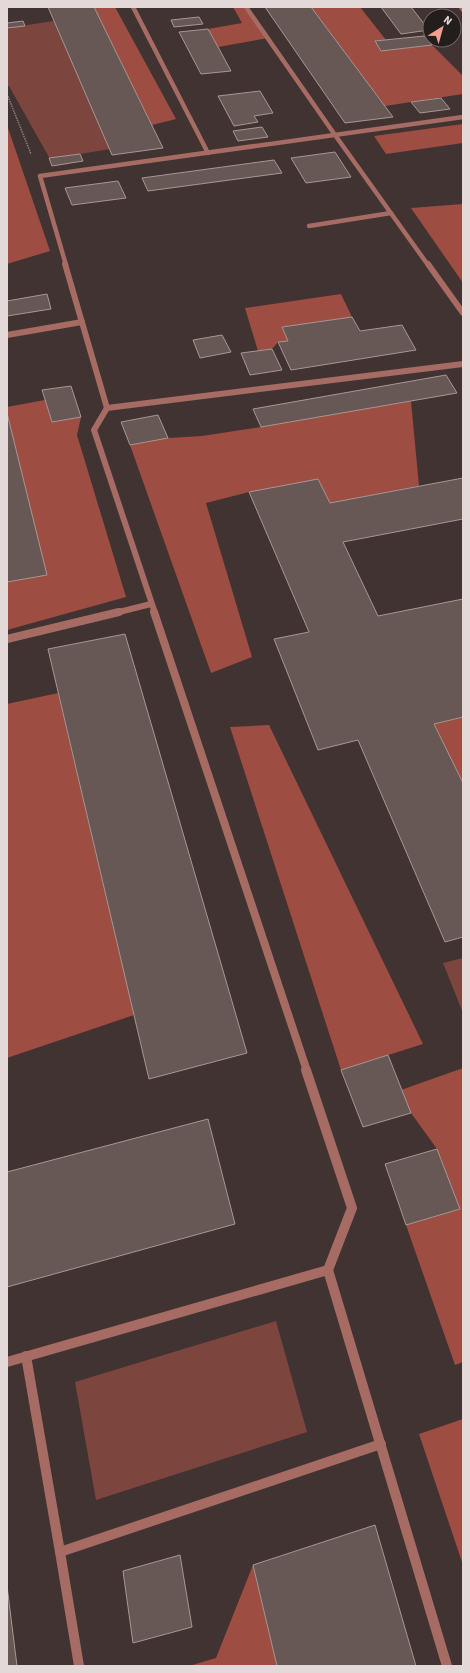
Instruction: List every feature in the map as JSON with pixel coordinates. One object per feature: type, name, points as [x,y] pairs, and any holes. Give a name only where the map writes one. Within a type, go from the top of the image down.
[{"type":"lane","points":[[132,7],[208,153]]},
{"type":"lane","points":[[246,7],[335,135],[463,313]]},
{"type":"lane","points":[[447,1666],[328,1270],[352,1208],[94,430],[107,408],[40,176],[463,117]]},
{"type":"lane","points":[[309,226],[392,213]]},
{"type":"lane","points":[[7,335],[82,322]]},
{"type":"lane","points":[[107,408],[463,364]]},
{"type":"lane","points":[[7,638],[152,604]]},
{"type":"lane","points":[[7,1362],[328,1270]]},
{"type":"lane","points":[[26,1356],[79,1666]]},
{"type":"lane","points":[[60,1552],[381,1444]]},
{"type":"path","points":[[7,94],[40,176]]},
{"type":"shaded area","points":[[94,7],[115,7],[176,119],[152,125]]},
{"type":"shaded area","points":[[233,7],[246,7],[268,38],[218,47],[208,29],[242,23]]},
{"type":"shaded area","points":[[311,7],[360,7],[386,40],[375,41],[381,51],[422,46],[422,48],[435,48],[463,76],[463,94],[385,106]]},
{"type":"shaded area","points":[[54,21],[110,149],[50,159],[9,86],[7,86],[7,28]]},
{"type":"shaded area","points":[[463,124],[463,143],[386,154],[374,136]]},
{"type":"shaded area","points":[[7,125],[50,251],[7,264]]},
{"type":"shaded area","points":[[463,204],[463,283],[411,208]]},
{"type":"shaded area","points":[[341,294],[352,317],[282,327],[288,341],[278,342],[272,349],[258,351],[245,308]]},
{"type":"shaded area","points":[[45,400],[52,422],[81,417],[77,435],[126,597],[7,630],[7,582],[46,575],[7,413],[7,407]]},
{"type":"shaded area","points":[[411,401],[419,486],[330,503],[249,492],[206,503],[252,657],[211,673],[130,445],[168,438],[202,436],[261,427]]},
{"type":"shaded area","points":[[58,693],[134,1015],[7,1058],[7,704]]},
{"type":"shaded area","points":[[463,717],[463,783],[434,724]]},
{"type":"shaded area","points":[[269,725],[423,1044],[341,1070],[230,727]]},
{"type":"shaded area","points":[[463,958],[463,1013],[443,963]]},
{"type":"shaded area","points":[[463,1068],[463,1362],[455,1365],[406,1225],[460,1209],[437,1149],[411,1113],[401,1090]]},
{"type":"shaded area","points":[[276,1321],[307,1432],[96,1500],[75,1382]]},
{"type":"shaded area","points":[[463,1419],[463,1565],[419,1434]]},
{"type":"shaded area","points":[[253,1565],[277,1666],[189,1666],[216,1658]]},
{"type":"building","points":[[48,7],[94,7],[163,148],[112,155]]},
{"type":"building","points":[[265,7],[311,7],[393,117],[345,123]]},
{"type":"building","points":[[381,7],[411,7],[422,21],[422,31],[401,34]]},
{"type":"building","points":[[199,17],[203,24],[174,27],[171,20]]},
{"type":"building","points":[[23,21],[25,26],[7,28],[7,23]]},
{"type":"building","points":[[208,29],[231,71],[201,74],[179,32]]},
{"type":"building","points":[[422,36],[422,46],[381,51],[375,41]]},
{"type":"building","points":[[260,91],[273,113],[254,116],[258,122],[234,126],[218,96]]},
{"type":"building","points":[[441,98],[450,109],[420,113],[411,102]]},
{"type":"building","points":[[262,127],[268,137],[238,141],[233,131]]},
{"type":"building","points":[[335,152],[351,177],[306,183],[291,158]]},
{"type":"building","points":[[80,154],[83,161],[52,166],[49,158]]},
{"type":"building","points":[[274,160],[282,173],[148,191],[142,178]]},
{"type":"building","points":[[118,181],[126,198],[72,205],[65,188]]},
{"type":"building","points":[[47,294],[51,309],[7,316],[7,301]]},
{"type":"building","points":[[352,317],[360,331],[402,325],[416,350],[291,370],[278,342],[288,341],[282,327]]},
{"type":"building","points":[[222,335],[231,352],[200,358],[193,340]]},
{"type":"building","points":[[272,349],[282,370],[250,375],[241,353]]},
{"type":"building","points":[[446,375],[457,393],[261,427],[253,409]]},
{"type":"building","points":[[71,386],[81,417],[52,422],[42,390]]},
{"type":"building","points":[[7,413],[47,575],[7,582]]},
{"type":"building","points":[[158,415],[168,438],[130,445],[121,422]]},
{"type":"building","points":[[463,478],[463,519],[343,542],[378,616],[463,599],[463,717],[434,724],[463,783],[463,937],[445,942],[358,740],[318,750],[274,639],[309,632],[249,492],[318,479],[330,503]]},
{"type":"building","points":[[125,634],[247,1053],[149,1079],[48,649]]},
{"type":"building","points":[[388,1055],[411,1113],[363,1127],[341,1070]]},
{"type":"building","points":[[208,1119],[235,1224],[7,1287],[7,1172]]},
{"type":"building","points":[[437,1149],[460,1209],[406,1225],[385,1164]]},
{"type":"building","points":[[375,1525],[416,1666],[277,1666],[253,1565]]},
{"type":"building","points":[[180,1555],[192,1627],[133,1643],[123,1571]]},
{"type":"building","points":[[7,1586],[17,1666],[7,1666]]}]
